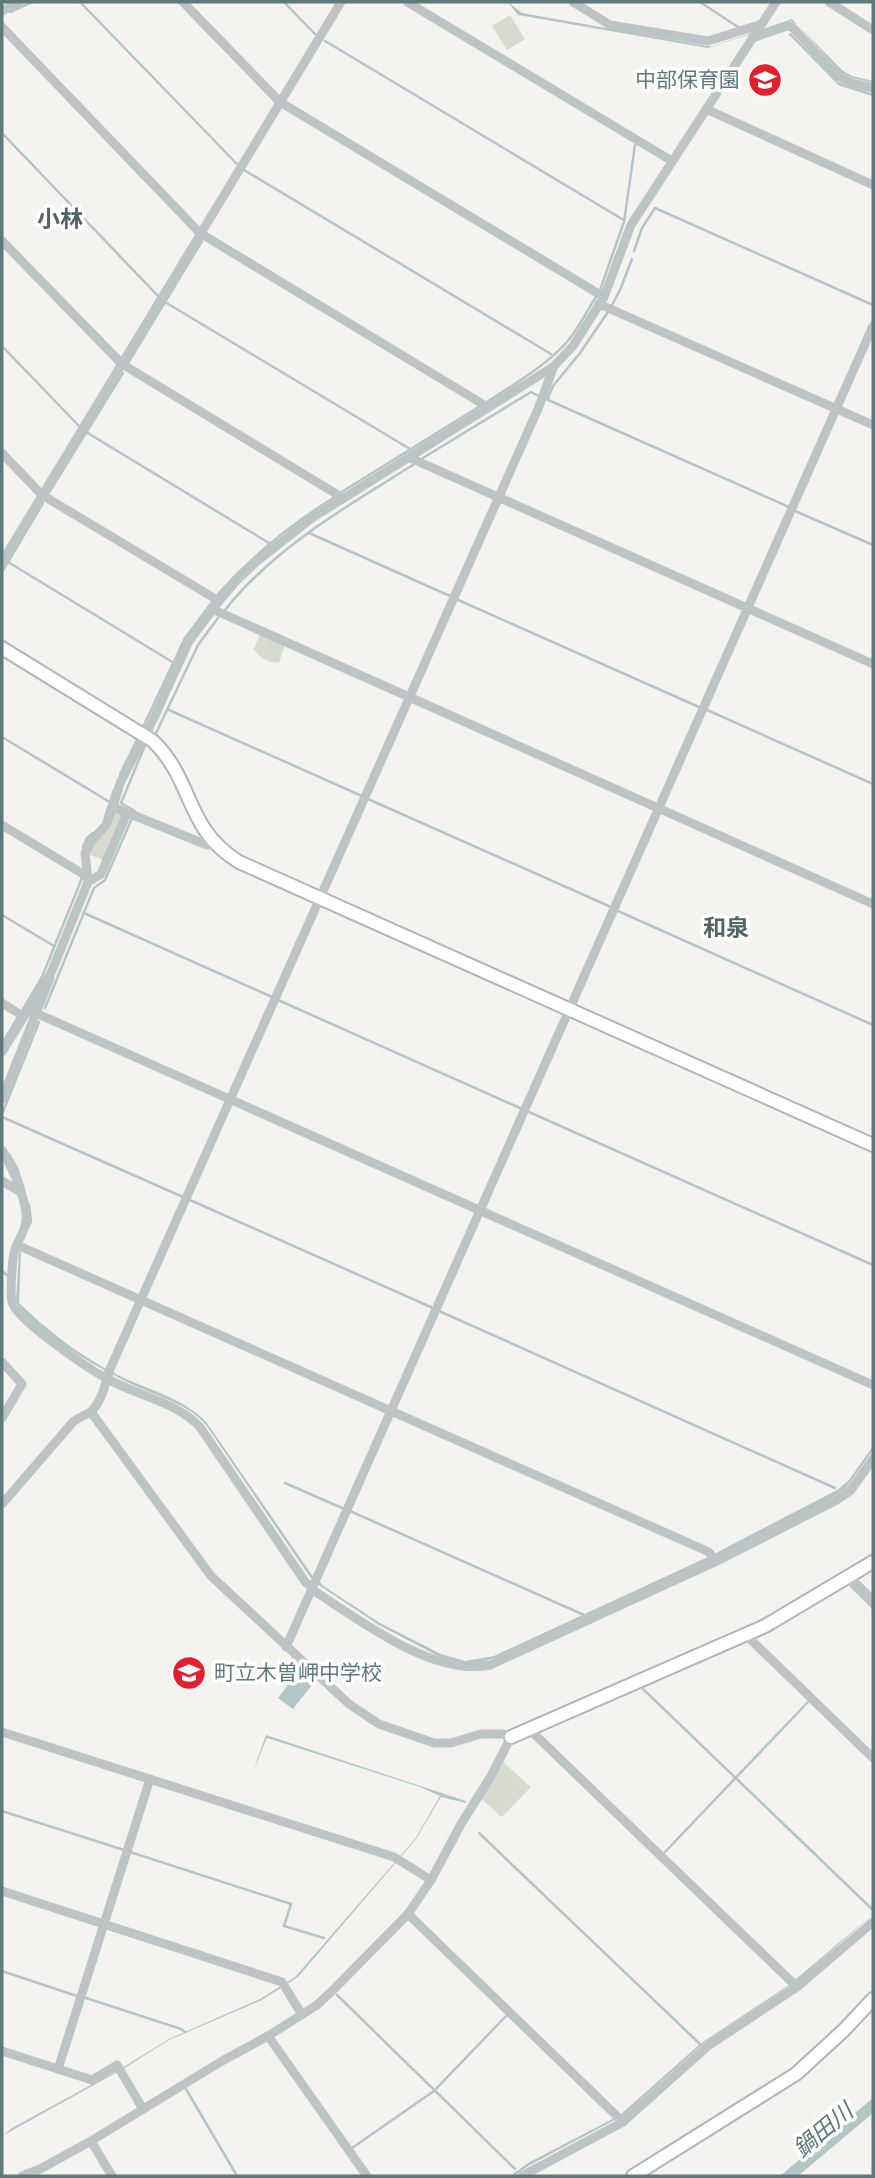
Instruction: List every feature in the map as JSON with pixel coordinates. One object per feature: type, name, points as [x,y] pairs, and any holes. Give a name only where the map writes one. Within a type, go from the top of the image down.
[{"type":"street","points":[[2,11],[19,2]]},
{"type":"street","points":[[183,2],[280,102],[602,300],[873,425]]},
{"type":"street","points":[[2,562],[341,2]]},
{"type":"street","points":[[407,2],[672,161]]},
{"type":"street","points":[[573,2],[610,25],[708,41],[792,27],[838,76],[851,83],[873,88]]},
{"type":"street","points":[[2,1099],[49,986],[51,973],[85,877],[85,853],[92,840],[106,825],[120,783],[153,720],[189,641],[216,605],[256,562],[312,518],[554,366],[572,346],[602,300],[631,225],[776,2]]},
{"type":"street","points":[[830,2],[873,30]]},
{"type":"street","points":[[2,27],[201,233],[481,402],[485,408]]},
{"type":"street","points":[[706,109],[873,185]]},
{"type":"street","points":[[2,241],[122,364],[342,498]]},
{"type":"street","points":[[286,1647],[873,327]]},
{"type":"street","points":[[2,1504],[73,1422],[79,1416],[91,1412],[106,1388],[108,1374],[538,409],[554,366]]},
{"type":"street","points":[[2,453],[42,495],[216,605],[409,697],[873,904]]},
{"type":"street","points":[[408,457],[873,664]]},
{"type":"street","points":[[2,648],[144,734],[160,747],[173,764],[201,827],[214,844],[239,862],[873,1145]]},
{"type":"street","points":[[113,807],[207,845],[214,844]]},
{"type":"street","points":[[2,825],[85,877],[101,874],[127,813]]},
{"type":"street","points":[[2,1052],[51,973]]},
{"type":"street","points":[[2,1003],[23,1016]]},
{"type":"street","points":[[38,1014],[873,1385]]},
{"type":"street","points":[[2,1150],[16,1176],[27,1221],[14,1251],[13,1306],[36,1329],[108,1374],[185,1413],[200,1427],[306,1583],[313,1584],[377,1630],[436,1661],[460,1668],[479,1668],[498,1663],[842,1497],[857,1482],[873,1459]]},
{"type":"street","points":[[2,1181],[19,1191]]},
{"type":"street","points":[[17,1245],[391,1410],[713,1558]]},
{"type":"street","points":[[2,1362],[22,1384],[2,1418]]},
{"type":"street","points":[[91,1412],[211,1576],[349,1704],[392,1729],[441,1744],[481,1734],[503,1734],[510,1737]]},
{"type":"street","points":[[22,2176],[91,2141],[268,2036],[302,2015],[333,1990],[408,1914],[491,1776],[510,1737],[765,1626],[873,1562]]},
{"type":"street","points":[[849,1577],[873,1600]]},
{"type":"street","points":[[746,1634],[873,1758]]},
{"type":"street","points":[[529,1729],[795,1984]]},
{"type":"street","points":[[2,1732],[397,1858],[430,1880]]},
{"type":"street","points":[[58,2069],[150,1779]]},
{"type":"street","points":[[2,1891],[284,1985],[302,2015]]},
{"type":"street","points":[[408,1914],[620,2119]]},
{"type":"street","points":[[522,2176],[620,2119],[708,2046],[795,1984],[873,1922]]},
{"type":"street","points":[[633,2176],[796,2074],[873,1999]]},
{"type":"street","points":[[268,2036],[367,2176]]},
{"type":"street","points":[[2,2051],[92,2080],[117,2065],[143,2109]]},
{"type":"street","points":[[91,2141],[112,2176]]},
{"type":"shaded area","points":[[508,2],[522,13],[707,46],[792,19],[797,24],[790,21],[708,48],[518,15]]},
{"type":"shaded area","points":[[510,15],[525,39],[507,50],[492,26]]},
{"type":"shaded area","points":[[798,25],[842,70],[873,83],[852,78],[840,72]]},
{"type":"shaded area","points":[[260,634],[285,645],[279,662],[265,659],[254,649]]},
{"type":"shaded area","points":[[114,810],[122,814],[122,817],[104,860],[88,854]]},
{"type":"shaded area","points":[[19,1251],[19,1303],[77,1351],[116,1374],[176,1400],[198,1414],[207,1423],[312,1575],[325,1587],[380,1623],[441,1654],[465,1661],[494,1656],[710,1556],[837,1490],[849,1480],[873,1446],[873,1450],[846,1488],[821,1505],[712,1559],[495,1658],[475,1664],[454,1662],[379,1625],[317,1584],[200,1418],[176,1403],[91,1362],[38,1326],[16,1301]]},
{"type":"shaded area","points":[[297,1673],[312,1685],[293,1709],[278,1698]]},
{"type":"shaded area","points":[[266,1735],[466,1801],[466,1803],[441,1797],[416,1839],[298,1977],[262,2000],[169,2040],[123,2069],[2,2136],[169,2039],[260,1999],[295,1977],[415,1839],[440,1796],[420,1787],[267,1738],[253,1772]]},
{"type":"shaded area","points":[[503,1762],[531,1787],[502,1817],[481,1799]]},
{"type":"shaded area","points":[[873,1914],[799,1980],[702,2045],[624,2115],[510,2176],[528,2163],[620,2115],[700,2044],[789,1985]]},
{"type":"shaded area","points":[[873,2098],[873,2113],[798,2176],[780,2176]]},
{"type":"waterway","points":[[10,12],[32,2]]},
{"type":"waterway","points":[[80,2],[237,164]]},
{"type":"waterway","points":[[284,2],[315,34]]},
{"type":"waterway","points":[[700,2],[738,27]]},
{"type":"waterway","points":[[790,34],[839,84],[873,95]]},
{"type":"waterway","points":[[325,41],[622,219]]},
{"type":"waterway","points":[[2,133],[158,296]]},
{"type":"waterway","points":[[600,290],[624,222],[635,145]]},
{"type":"waterway","points":[[244,170],[551,354]]},
{"type":"waterway","points":[[634,251],[642,228],[655,208],[873,305]]},
{"type":"waterway","points":[[128,363],[202,241]]},
{"type":"waterway","points":[[612,305],[632,259]]},
{"type":"waterway","points":[[485,403],[527,376],[557,352],[574,332],[596,297]]},
{"type":"waterway","points":[[165,302],[410,449]]},
{"type":"waterway","points":[[548,398],[553,386],[608,312]]},
{"type":"waterway","points":[[2,346],[79,426]]},
{"type":"waterway","points":[[48,494],[123,373]]},
{"type":"waterway","points":[[423,458],[531,392],[539,396]]},
{"type":"waterway","points":[[546,399],[789,507]]},
{"type":"waterway","points":[[340,493],[480,406]]},
{"type":"waterway","points":[[86,432],[269,543]]},
{"type":"waterway","points":[[225,610],[245,587],[289,548],[337,513],[413,465]]},
{"type":"waterway","points":[[217,595],[272,542],[335,497]]},
{"type":"waterway","points":[[2,572],[43,503]]},
{"type":"waterway","points":[[795,511],[873,545]]},
{"type":"waterway","points":[[309,533],[450,596]]},
{"type":"waterway","points":[[8,562],[174,663]]},
{"type":"waterway","points":[[456,599],[699,707]]},
{"type":"waterway","points":[[143,727],[185,638],[213,601]]},
{"type":"waterway","points":[[156,733],[198,645],[218,618]]},
{"type":"waterway","points":[[169,710],[362,796]]},
{"type":"waterway","points":[[707,710],[873,784]]},
{"type":"waterway","points":[[120,774],[139,736]]},
{"type":"waterway","points":[[2,737],[108,801]]},
{"type":"waterway","points":[[135,811],[121,803],[146,743]]},
{"type":"waterway","points":[[105,817],[114,790]]},
{"type":"waterway","points":[[368,799],[611,907]]},
{"type":"waterway","points":[[45,1008],[94,888],[105,880],[132,818]]},
{"type":"waterway","points":[[83,847],[93,833]]},
{"type":"waterway","points":[[22,1011],[42,977],[82,878]]},
{"type":"waterway","points":[[618,911],[873,1025]]},
{"type":"waterway","points":[[84,913],[272,997]]},
{"type":"waterway","points":[[2,915],[54,946]]},
{"type":"waterway","points":[[278,1000],[520,1108]]},
{"type":"waterway","points":[[2,1044],[18,1017]]},
{"type":"waterway","points":[[2,1114],[39,1022]]},
{"type":"waterway","points":[[529,1112],[873,1265]]},
{"type":"waterway","points":[[2,1117],[183,1197]]},
{"type":"waterway","points":[[9,1154],[24,1189]]},
{"type":"waterway","points":[[190,1200],[433,1308]]},
{"type":"waterway","points":[[29,1205],[29,1226]]},
{"type":"waterway","points":[[2,1271],[7,1275]]},
{"type":"waterway","points":[[439,1311],[835,1488]]},
{"type":"waterway","points":[[285,1483],[342,1508]]},
{"type":"waterway","points":[[350,1511],[584,1615]]},
{"type":"waterway","points":[[851,1586],[873,1608]]},
{"type":"waterway","points":[[643,1689],[873,1910]]},
{"type":"waterway","points":[[665,1852],[808,1702]]},
{"type":"waterway","points":[[2,1811],[124,1850]]},
{"type":"waterway","points":[[479,1833],[700,2044]]},
{"type":"waterway","points":[[130,1852],[291,1904],[284,1926],[324,1938]]},
{"type":"waterway","points":[[2,1971],[77,1996]]},
{"type":"waterway","points":[[337,1995],[515,2169]]},
{"type":"waterway","points":[[83,1997],[185,2032]]},
{"type":"waterway","points":[[352,2148],[434,2091],[506,2016]]},
{"type":"waterway","points":[[186,2089],[237,2176]]},
{"type":"place","name":"中部保育園","points":[[765,80]]},
{"type":"place","name":"町立木曽岬中学校","points":[[189,1673]]},
{"type":"district","name":"小林","points":[[60,219]]},
{"type":"district","name":"和泉","points":[[726,928]]},
{"type":"water label","name":"鍋田川","points":[[823,2130]]}]
